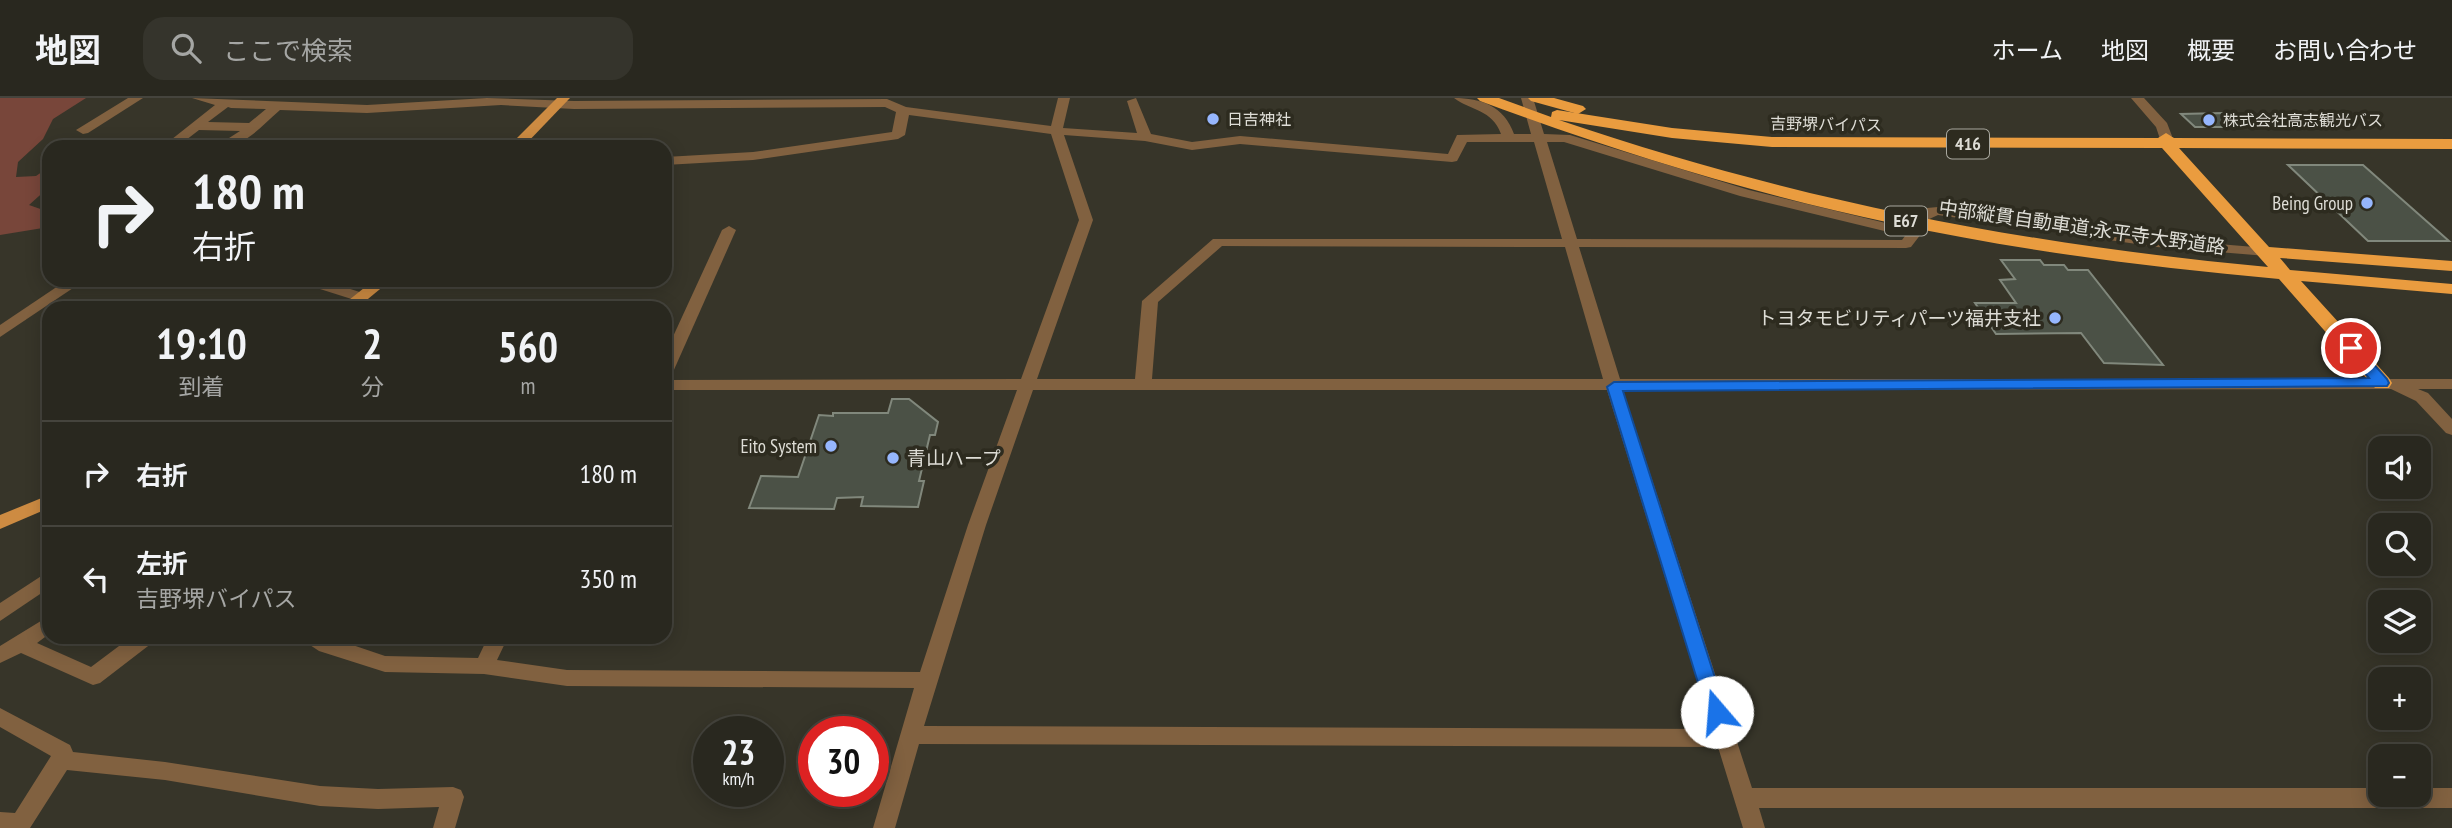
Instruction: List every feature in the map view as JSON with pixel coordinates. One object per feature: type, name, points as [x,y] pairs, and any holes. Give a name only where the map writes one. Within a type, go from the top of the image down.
[{"type":"highway","name":"吉野堺バイパス","points":[[1486,98],[1531,102],[1672,133],[1772,142],[2452,135]]},
{"type":"highway","name":"中部縦貫自動車道;永平寺大野道路","points":[[1486,98],[1654,158],[1872,214],[2088,253],[2342,280],[2452,288]]},
{"type":"highway","name":"吉野堺バイパス","points":[[2167,140],[2452,144]]},
{"type":"highway","points":[[2167,140],[2382,383]]},
{"type":"highway","points":[[2267,252],[2452,266]]},
{"type":"highway","points":[[2300,290],[2452,302]]},
{"type":"main road","points":[[522,140],[560,101]]},
{"type":"main road","points":[[357,301],[374,287]]},
{"type":"main road","points":[[0,522],[42,504]]},
{"type":"street","points":[[83,130],[137,98]]},
{"type":"street","points":[[198,98],[225,103],[367,108],[502,101],[887,103],[903,110],[1056,131],[1145,136],[1192,146],[1240,141],[1452,158],[1462,138],[1565,138],[1745,192],[1919,226]]},
{"type":"street","points":[[884,828],[927,680],[977,525],[1087,219],[1056,131],[1064,98]]},
{"type":"street","points":[[1460,98],[1493,111],[1502,118],[1509,138]]},
{"type":"street","points":[[2137,98],[2162,126],[2167,140]]},
{"type":"street","points":[[1133,101],[1145,136]]},
{"type":"street","points":[[1531,102],[1539,138],[1614,387],[1754,828]]},
{"type":"street","points":[[178,140],[225,103]]},
{"type":"street","points":[[237,140],[277,106]]},
{"type":"street","points":[[672,161],[726,160],[785,154],[898,135],[903,110]]},
{"type":"street","points":[[196,126],[253,127]]},
{"type":"street","points":[[1143,385],[1150,302],[1218,242],[1906,244],[1929,212],[1938,211],[2157,243],[2267,252]]},
{"type":"street","points":[[672,356],[729,230]]},
{"type":"street","points":[[46,301],[67,287]]},
{"type":"street","points":[[329,287],[362,297]]},
{"type":"street","points":[[0,332],[42,304]]},
{"type":"street","points":[[2382,383],[2421,397],[2452,429]]},
{"type":"street","points":[[672,385],[1614,387],[2452,384]]},
{"type":"street","points":[[0,613],[42,583]]},
{"type":"street","points":[[0,655],[21,645],[42,629]]},
{"type":"street","points":[[21,645],[93,677],[136,644]]},
{"type":"street","points":[[324,644],[385,664],[484,666],[567,678],[927,680]]},
{"type":"street","points":[[484,666],[495,644]]},
{"type":"street","points":[[0,717],[62,751],[62,760],[13,824]]},
{"type":"street","points":[[911,735],[1725,738]]},
{"type":"street","points":[[62,760],[165,771],[320,796],[378,799],[453,797],[444,828]]},
{"type":"street","points":[[1745,798],[2452,798]]},
{"type":"shaded area","points":[[0,98],[86,98],[53,119],[43,139],[18,162],[16,177],[36,176],[42,172],[42,193],[29,205],[42,210],[42,228],[0,235]]},
{"type":"building","name":"株式会社高志観光バス","points":[[2223,113],[2237,127],[2195,127],[2181,114]]},
{"type":"building","name":"Being Group","points":[[2288,165],[2363,165],[2449,241],[2368,241]]},
{"type":"building","name":"トヨタモビリティパーツ福井支社","points":[[2001,260],[2040,260],[2044,265],[2064,265],[2068,270],[2088,270],[2163,365],[2104,363],[2081,333],[1996,334],[1975,303],[2016,303],[2000,280],[2015,279]]},
{"type":"building","points":[[892,399],[909,399],[938,422],[935,435],[930,435],[919,481],[924,481],[918,507],[861,506],[863,497],[837,498],[834,509],[749,508],[761,476],[798,477],[819,415],[888,413]]},
{"type":"place","name":"日吉神社","points":[[1213,119]]},
{"type":"place","name":"株式会社高志観光バス","points":[[2209,120]]},
{"type":"place","name":"Being Group","points":[[2367,203]]},
{"type":"place","name":"トヨタモビリティパーツ福井支社","points":[[2055,318]]},
{"type":"place","name":"Eito System","points":[[831,446]]},
{"type":"place","name":"青山ハープ","points":[[893,458]]},
{"type":"route","points":[[1717,712],[1614,387],[2382,383],[2351,348]]}]
